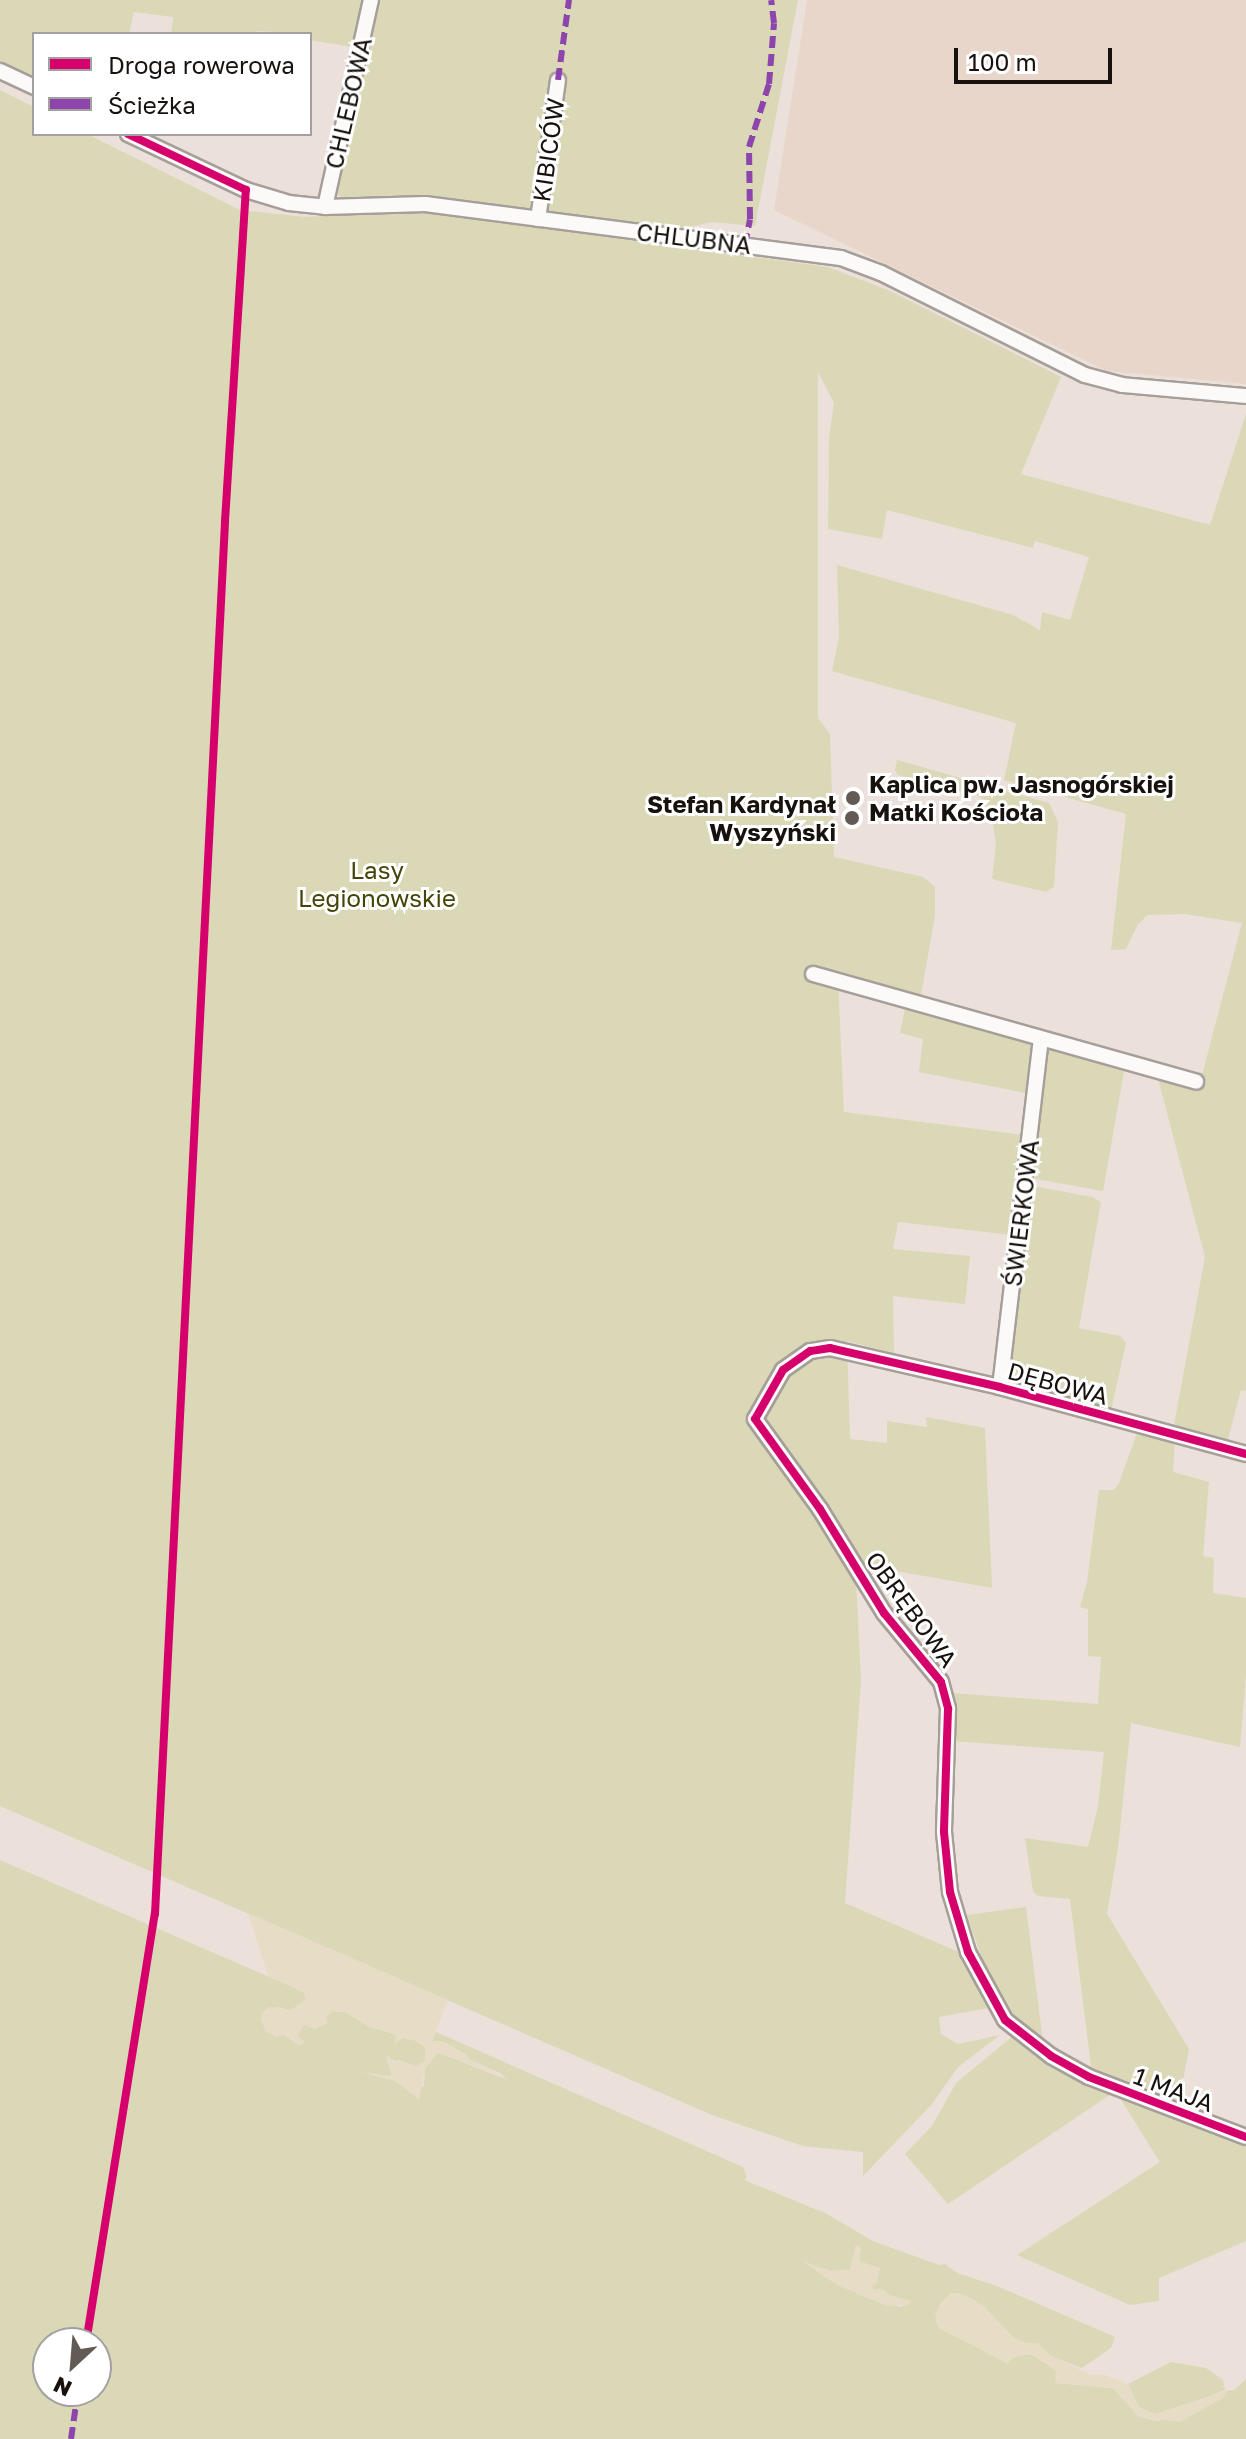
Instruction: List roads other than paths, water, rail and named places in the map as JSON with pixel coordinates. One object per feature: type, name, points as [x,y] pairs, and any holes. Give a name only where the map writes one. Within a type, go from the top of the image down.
[{"type":"street","name":"CHLEBOWA","points":[[325,207],[371,0]]},
{"type":"street","points":[[0,71],[32,86]]},
{"type":"street","name":"KIBICÓW","points":[[538,219],[558,80]]},
{"type":"street","name":"CHLUBNA","points":[[132,136],[246,190],[289,203],[325,207],[425,204],[841,258],[881,273],[1085,375],[1122,385],[1246,396]]},
{"type":"street","points":[[813,974],[1196,1082]]},
{"type":"street","name":"ŚWIERKOWA","points":[[1000,1387],[1041,1039]]},
{"type":"street","name":"OBRĘBOWA","points":[[859,1354],[830,1348],[801,1356],[783,1370],[755,1419],[820,1509],[876,1602],[928,1663],[946,1694],[946,1869],[968,1952],[994,2003],[1022,2035],[1089,2077]]},
{"type":"street","name":"DĘBOWA","points":[[859,1354],[1000,1387],[1246,1454]]},
{"type":"street","name":"1 MAJA","points":[[1089,2077],[1246,2137]]},
{"type":"place","name":"Kaplica pw. Jasnogórskiej Matki Kościoła","points":[[853,798]]},
{"type":"place","name":"Stefan Kardynał Wyszyński","points":[[852,818]]},
{"type":"park label","name":"Lasy Legionowskie","points":[[377,884]]}]
